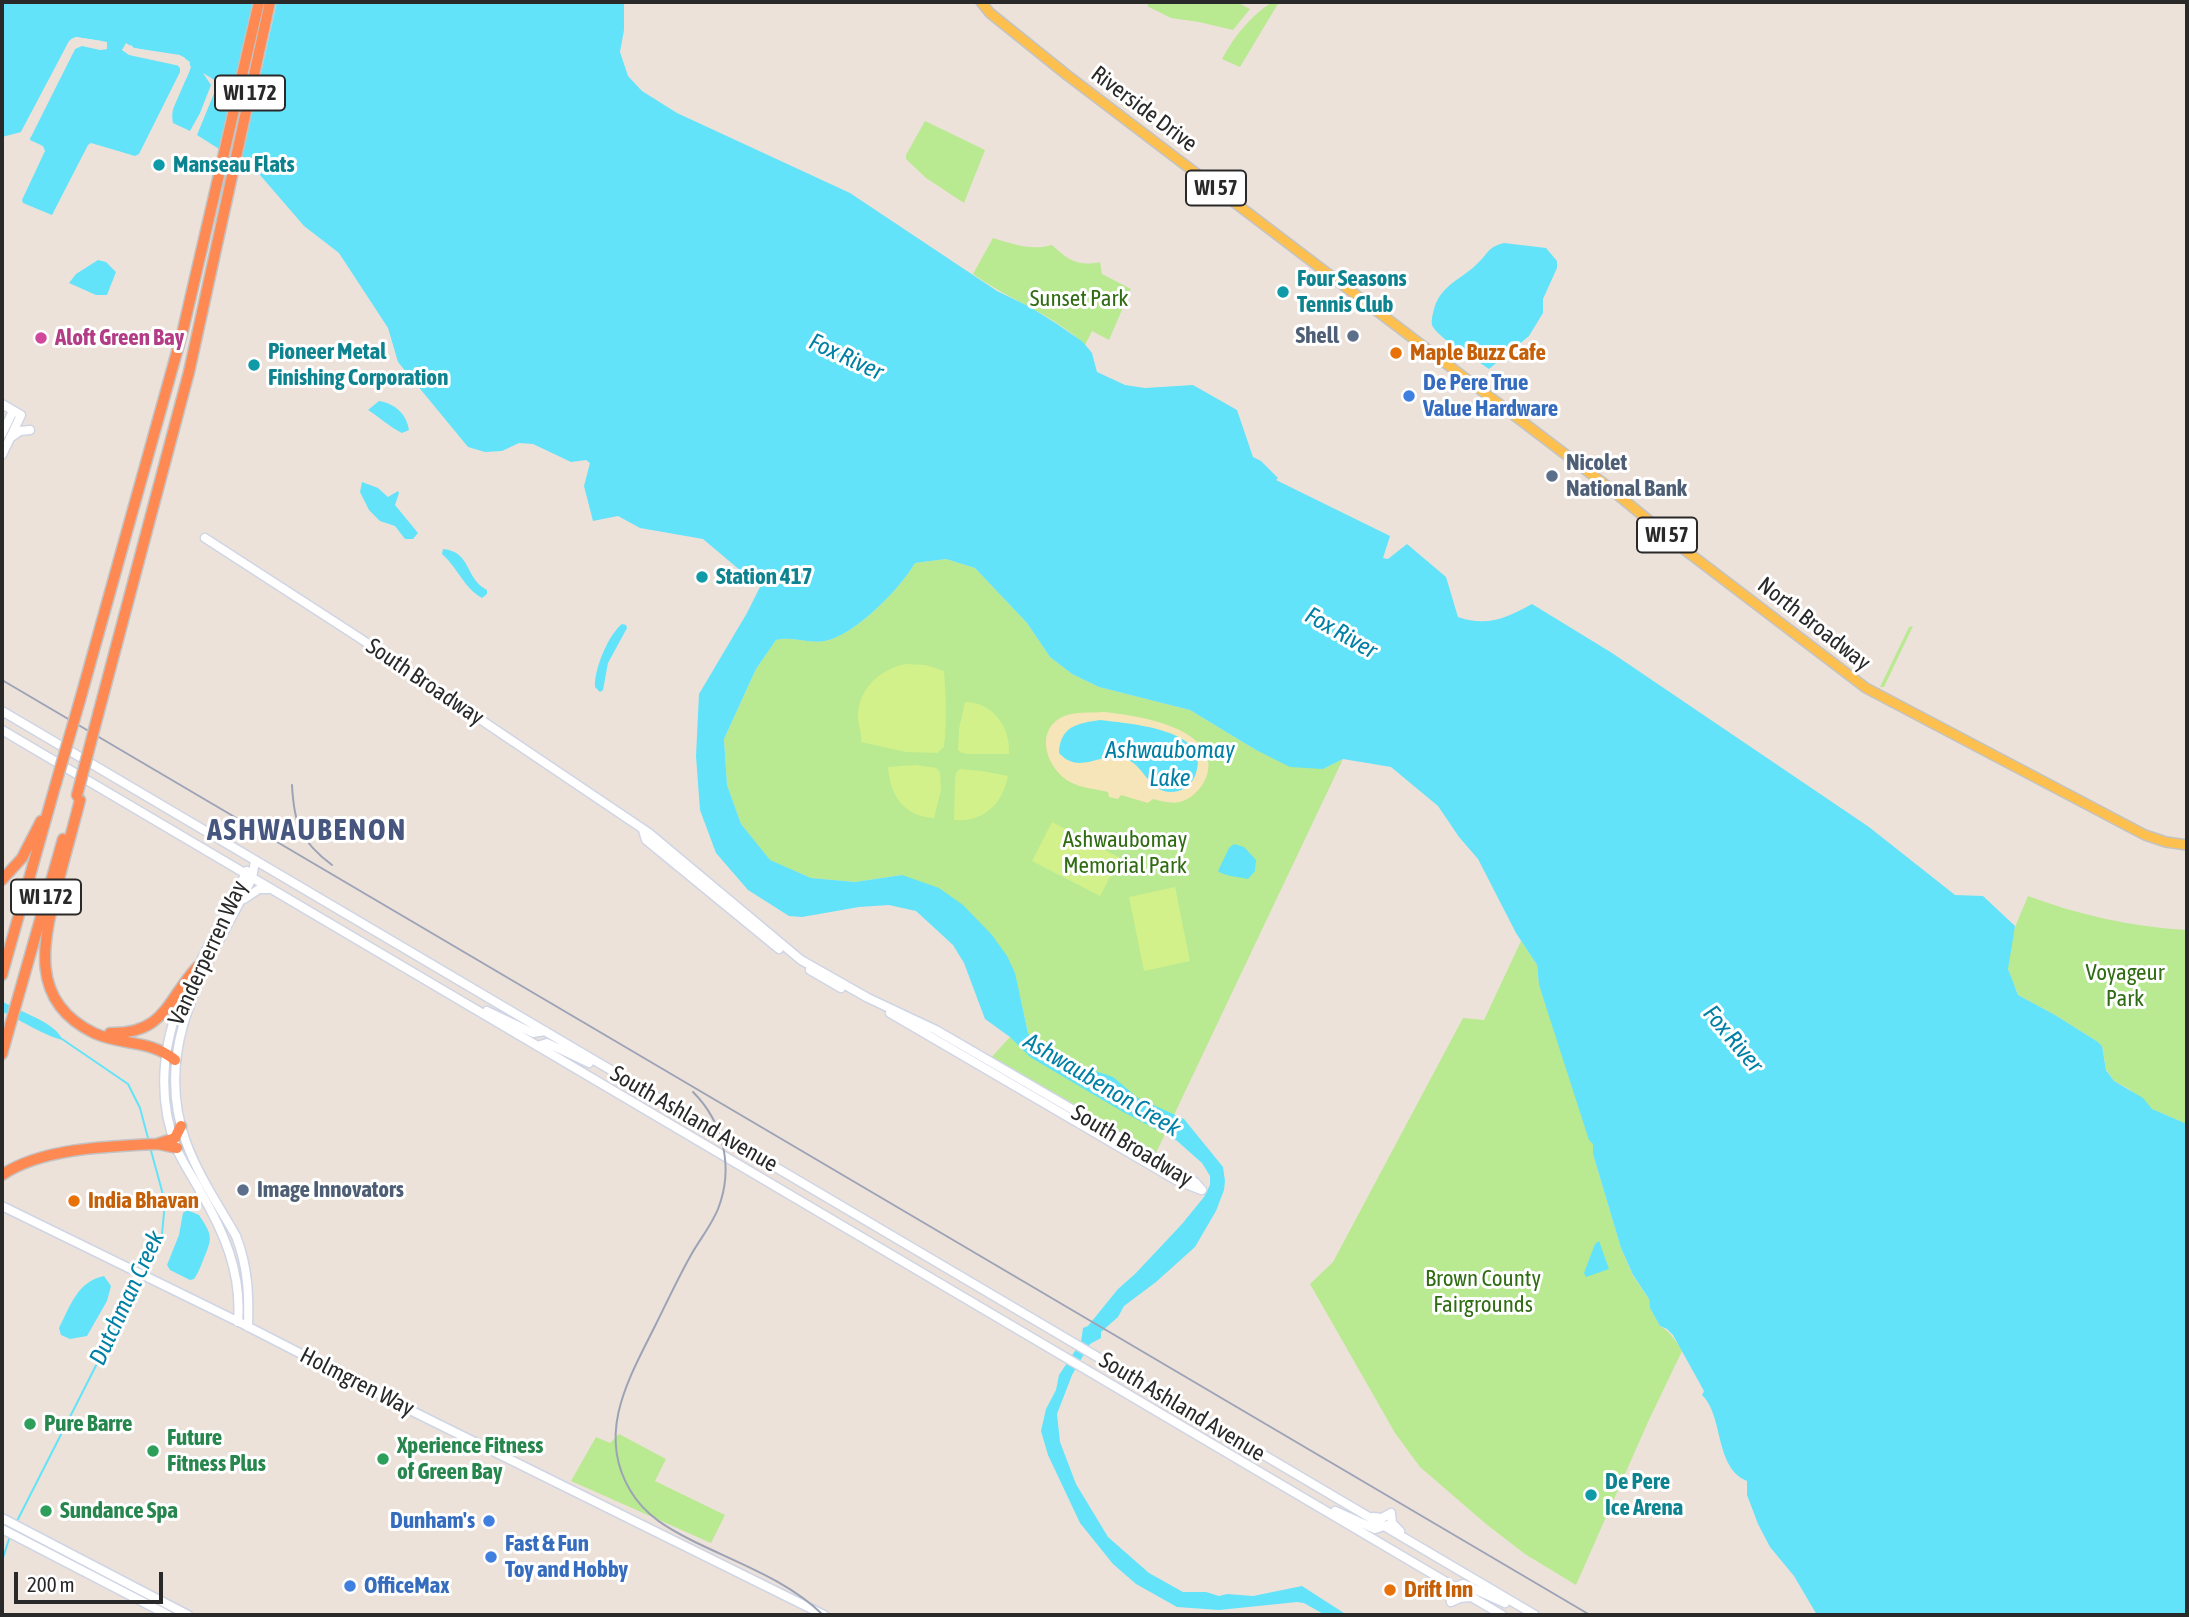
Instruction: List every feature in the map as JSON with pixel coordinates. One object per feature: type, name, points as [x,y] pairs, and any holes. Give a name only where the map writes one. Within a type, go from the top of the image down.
[{"type":"highway","name":"WI 172","points":[[2,1054],[77,795],[152,520],[189,372],[259,2]]},
{"type":"highway","name":"WI 172","points":[[2,975],[224,183],[270,2]]},
{"type":"highway","points":[[77,795],[80,800],[45,942],[45,969],[53,995],[66,1015],[89,1030],[109,1038],[152,1046],[175,1060]]},
{"type":"highway","points":[[2,880],[22,858],[50,806]]},
{"type":"highway","points":[[89,1030],[125,1033],[152,1023],[168,1009],[197,967]]},
{"type":"highway","points":[[2,1175],[40,1157],[175,1143],[181,1126]]},
{"type":"main road","name":"Riverside Drive","points":[[981,2],[990,13],[1068,75],[1454,370]]},
{"type":"main road","name":"North Broadway","points":[[1454,370],[1866,688],[2145,835],[2187,845]]},
{"type":"street","points":[[2,404],[11,414],[2,455]]},
{"type":"street","points":[[6,436],[30,430]]},
{"type":"street","name":"South Broadway","points":[[205,538],[643,830],[801,960],[868,998],[936,1030],[1189,1178],[1202,1190],[1167,1174],[895,1015],[823,979],[750,928],[646,840],[643,830]]},
{"type":"street","name":"South Ashland Avenue","points":[[2,711],[1364,1514],[1388,1523],[1533,1614]]},
{"type":"street","name":"South Ashland Avenue","points":[[2,730],[1502,1615]]},
{"type":"street","name":"Vanderperren Way","points":[[239,1322],[239,1293],[227,1241],[175,1143],[165,1098],[166,1053],[177,1008],[255,861]]},
{"type":"street","name":"Vanderperren Way","points":[[248,876],[241,901],[190,1002],[181,1028],[175,1060],[175,1100],[187,1144],[242,1252],[247,1272],[248,1327]]},
{"type":"street","points":[[241,901],[259,889],[270,889]]},
{"type":"street","points":[[454,997],[533,1033],[545,1031]]},
{"type":"street","points":[[537,1046],[547,1043],[599,1068],[611,1070]]},
{"type":"street","name":"Holmgren Way","points":[[2,1206],[824,1615]]},
{"type":"street","points":[[1319,1507],[1329,1508],[1373,1529],[1388,1523],[1391,1513],[1380,1518],[1364,1514]]},
{"type":"street","points":[[1331,1514],[1345,1527],[1444,1585],[1451,1602],[1471,1597]]},
{"type":"street","points":[[6,1520],[17,1531],[168,1615]]},
{"type":"street","points":[[3,1530],[17,1531],[188,1615]]},
{"type":"street","points":[[1450,1596],[1459,1584],[1468,1585],[1533,1614]]},
{"type":"green space","points":[[1150,2],[1237,2],[1250,9],[1233,30],[1171,18],[1147,6]]},
{"type":"green space","points":[[1272,2],[1279,2],[1240,67],[1222,59],[1244,27]]},
{"type":"green space","points":[[925,121],[985,150],[964,203],[926,178],[906,159]]},
{"type":"green space","name":"Sunset Park","points":[[993,238],[1030,247],[1052,245],[1063,255],[1079,263],[1100,262],[1102,274],[1131,289],[1109,340],[1092,331],[1085,345],[1059,324],[973,274]]},
{"type":"green space","name":"Ashwaubomay Memorial Park","points":[[946,559],[975,568],[1027,623],[1050,657],[1072,674],[1099,687],[1190,710],[1256,750],[1323,769],[1343,759],[1154,1157],[988,1061],[1010,1037],[1028,1032],[1019,993],[902,875],[855,882],[811,878],[769,860],[741,824],[727,785],[724,739],[756,669],[776,640],[819,642],[837,637],[876,610],[915,563]]},
{"type":"green space","points":[[1913,626],[1884,687],[1880,687],[1909,627]]},
{"type":"green space","points":[[906,664],[926,665],[944,671],[945,738],[944,747],[937,753],[906,752],[861,742],[858,719],[861,699],[866,690],[879,676]]},
{"type":"green space","points":[[965,702],[984,706],[998,718],[1007,735],[1009,754],[968,754],[958,750]]},
{"type":"green space","points":[[916,765],[936,768],[940,772],[941,790],[934,818],[914,813],[895,795],[888,767]]},
{"type":"green space","points":[[960,769],[1008,776],[996,803],[983,815],[954,820],[955,779]]},
{"type":"green space","points":[[1052,822],[1120,858],[1100,896],[1032,861]]},
{"type":"green space","points":[[1175,887],[1190,961],[1144,971],[1129,897]]},
{"type":"green space","name":"Voyageur Park","points":[[2028,896],[2106,919],[2187,930],[2187,1124],[2152,1109],[2129,1089],[2114,1081],[2106,1069],[2102,1046],[2098,1042],[2018,995],[2009,971],[2009,949]]},
{"type":"green space","name":"Brown County Fairgrounds","points":[[1521,941],[1537,965],[1539,985],[1594,1144],[1593,1154],[1621,1248],[1633,1276],[1649,1299],[1650,1308],[1660,1326],[1682,1351],[1576,1585],[1525,1554],[1420,1467],[1395,1433],[1310,1284],[1333,1262],[1463,1018],[1484,1020]]},
{"type":"green space","points":[[619,1434],[666,1459],[655,1481],[725,1515],[711,1543],[571,1481],[596,1437],[610,1443]]},
{"type":"sand","points":[[1104,712],[1158,722],[1185,733],[1196,741],[1208,757],[1209,765],[1200,788],[1180,802],[1153,799],[1148,803],[1121,795],[1118,799],[1109,797],[1108,792],[1079,786],[1062,776],[1050,761],[1047,751],[1046,742],[1052,725],[1070,714]]},
{"type":"water","points":[[2,2],[624,2],[624,30],[620,52],[628,76],[642,91],[677,113],[850,193],[997,291],[1030,307],[1083,342],[1092,353],[1097,372],[1125,385],[1145,388],[1193,385],[1237,410],[1253,457],[1278,478],[1276,480],[1390,536],[1383,558],[1388,559],[1407,544],[1446,577],[1458,617],[1478,621],[1496,620],[1532,604],[1612,653],[1869,827],[1955,895],[1983,896],[2015,926],[2008,969],[2018,995],[2098,1042],[2102,1046],[2106,1070],[2114,1081],[2143,1098],[2152,1109],[2187,1124],[2187,1615],[1817,1615],[1794,1576],[1770,1547],[1747,1495],[1747,1481],[1729,1465],[1714,1415],[1702,1395],[1704,1391],[1673,1335],[1660,1326],[1650,1308],[1649,1299],[1633,1275],[1621,1248],[1593,1154],[1593,1144],[1589,1140],[1539,985],[1537,965],[1516,933],[1478,859],[1438,806],[1391,767],[1343,759],[1323,769],[1290,767],[1190,710],[1099,687],[1072,674],[1050,657],[1027,623],[975,568],[946,559],[915,563],[888,598],[850,630],[825,641],[776,640],[756,669],[724,739],[727,785],[741,824],[770,860],[811,878],[855,882],[902,875],[939,888],[963,905],[992,935],[1007,956],[1015,973],[1028,1033],[1035,1044],[1055,1049],[1084,1067],[1113,1077],[1138,1098],[1184,1119],[1223,1167],[1224,1190],[1216,1211],[1195,1247],[1124,1306],[1118,1317],[1101,1332],[1101,1338],[1090,1344],[1072,1375],[1057,1414],[1060,1442],[1076,1484],[1108,1537],[1149,1573],[1183,1592],[1206,1592],[1219,1596],[1253,1596],[1302,1586],[1347,1615],[1325,1615],[1297,1602],[1219,1610],[1177,1607],[1136,1584],[1113,1564],[1080,1523],[1048,1455],[1041,1431],[1059,1375],[1081,1342],[1083,1328],[1088,1326],[1118,1289],[1182,1224],[1204,1197],[1210,1185],[1210,1176],[1202,1163],[1176,1140],[1030,1057],[1010,1037],[985,1019],[964,963],[953,945],[916,911],[889,905],[859,907],[802,917],[789,916],[748,890],[716,853],[700,810],[696,756],[699,694],[760,587],[703,539],[640,528],[618,516],[593,521],[584,486],[590,463],[586,460],[571,462],[533,444],[519,443],[502,451],[485,452],[468,447],[398,362],[388,328],[339,253],[304,226],[260,175],[197,135],[217,86],[216,81],[203,73],[211,85],[190,131],[173,123],[172,116],[175,101],[191,67],[184,57],[134,48],[131,45],[122,50],[177,64],[181,70],[139,154],[135,156],[91,143],[52,215],[23,203],[45,151],[43,146],[30,140],[31,134],[75,49],[86,46],[107,49],[102,41],[76,37],[71,39],[21,132],[2,137]]},
{"type":"water","points":[[1504,243],[1546,248],[1557,261],[1557,268],[1543,299],[1543,313],[1529,336],[1489,369],[1441,336],[1432,325],[1432,319],[1437,300],[1447,288],[1473,268],[1492,248]]},
{"type":"water","points":[[98,260],[106,262],[116,272],[107,295],[96,295],[69,283],[76,274]]},
{"type":"water","points":[[379,401],[399,410],[406,419],[409,430],[402,433],[368,410]]},
{"type":"water","points":[[362,482],[378,488],[388,497],[398,491],[395,505],[418,533],[413,539],[405,539],[395,526],[380,521],[369,510],[360,492]]},
{"type":"water","points":[[443,549],[452,551],[464,560],[475,579],[487,590],[487,594],[482,598],[470,589],[442,554]]},
{"type":"water","points":[[622,624],[627,628],[608,663],[603,690],[600,692],[595,687],[599,662],[607,644]]},
{"type":"water","name":"Ashwaubomay Lake","points":[[1101,720],[1149,727],[1182,739],[1193,748],[1198,760],[1193,780],[1185,788],[1170,792],[1155,786],[1127,759],[1111,757],[1081,763],[1066,759],[1059,753],[1060,744],[1067,731],[1078,725]]},
{"type":"water","points":[[1234,844],[1244,847],[1256,860],[1255,871],[1248,879],[1218,871],[1229,848]]},
{"type":"water","points":[[2,1001],[52,1027],[63,1040],[3,1012]]},
{"type":"water","points":[[187,1210],[199,1215],[210,1236],[199,1271],[194,1279],[190,1280],[170,1270],[167,1265],[179,1235],[183,1213]]},
{"type":"water","points":[[1599,1241],[1609,1269],[1586,1277],[1584,1273],[1595,1244]]},
{"type":"water","points":[[104,1276],[111,1286],[107,1301],[87,1336],[70,1339],[61,1335],[59,1328],[81,1289]]},
{"type":"pier","points":[[253,2],[277,2],[240,166],[220,153]]},
{"type":"pier","points":[[76,37],[107,42],[107,49],[82,46],[75,49],[31,137],[28,133],[72,47],[82,42],[104,47],[102,44],[80,40],[72,43],[29,127],[24,133],[21,132],[69,41]]},
{"type":"pier","points":[[126,43],[134,48],[180,55],[190,62],[189,72],[173,109],[170,107],[171,101],[186,71],[187,63],[179,59],[127,48],[130,52],[177,60],[183,64],[184,74],[168,106],[165,104],[180,73],[180,66],[129,55],[122,50]]},
{"type":"waterway","name":"Dutchman Creek","points":[[62,1039],[128,1084],[140,1108],[149,1142]]},
{"type":"waterway","name":"Dutchman Creek","points":[[144,1272],[162,1234],[165,1202],[150,1147]]},
{"type":"waterway","name":"Dutchman Creek","points":[[17,1521],[141,1277]]},
{"type":"waterway","name":"Dutchman Creek","points":[[2,1561],[10,1536]]},
{"type":"railway","points":[[2,680],[1590,1615]]},
{"type":"railway","points":[[292,785],[301,831],[313,848],[332,865]]},
{"type":"railway","points":[[693,1092],[704,1104],[719,1132],[725,1162],[723,1193],[718,1209],[682,1272],[627,1386],[616,1427],[620,1469],[636,1499],[658,1521],[685,1537],[779,1582],[823,1615]]},
{"type":"place","name":"Manseau Flats","points":[[159,165]]},
{"type":"place","name":"Four Seasons Tennis Club","points":[[1283,292]]},
{"type":"place","name":"Shell","points":[[1353,336]]},
{"type":"place","name":"Aloft Green Bay","points":[[41,338]]},
{"type":"place","name":"Maple Buzz Cafe","points":[[1396,353]]},
{"type":"place","name":"Pioneer Metal Finishing Corporation","points":[[254,365]]},
{"type":"place","name":"De Pere True Value Hardware","points":[[1409,396]]},
{"type":"place","name":"Nicolet National Bank","points":[[1552,476]]},
{"type":"place","name":"Station 417","points":[[702,577]]},
{"type":"place","name":"Image Innovators","points":[[243,1190]]},
{"type":"place","name":"India Bhavan","points":[[74,1201]]},
{"type":"place","name":"Pure Barre","points":[[30,1424]]},
{"type":"place","name":"Future Fitness Plus","points":[[153,1451]]},
{"type":"place","name":"Xperience Fitness of Green Bay","points":[[383,1459]]},
{"type":"place","name":"De Pere Ice Arena","points":[[1591,1495]]},
{"type":"place","name":"Sundance Spa","points":[[46,1511]]},
{"type":"place","name":"Dunham's","points":[[489,1521]]},
{"type":"place","name":"Fast & Fun Toy and Hobby","points":[[491,1557]]},
{"type":"place","name":"OfficeMax","points":[[350,1586]]},
{"type":"place","name":"Drift Inn","points":[[1390,1590]]},
{"type":"district","name":"ASHWAUBENON","points":[[307,831]]},
{"type":"water label","name":"Fox River","points":[[846,357]]},
{"type":"water label","name":"Fox River","points":[[1341,633]]},
{"type":"water label","name":"Fox River","points":[[1733,1039]]},
{"type":"water label","name":"Ashwaubenon Creek","points":[[1102,1085]]}]
